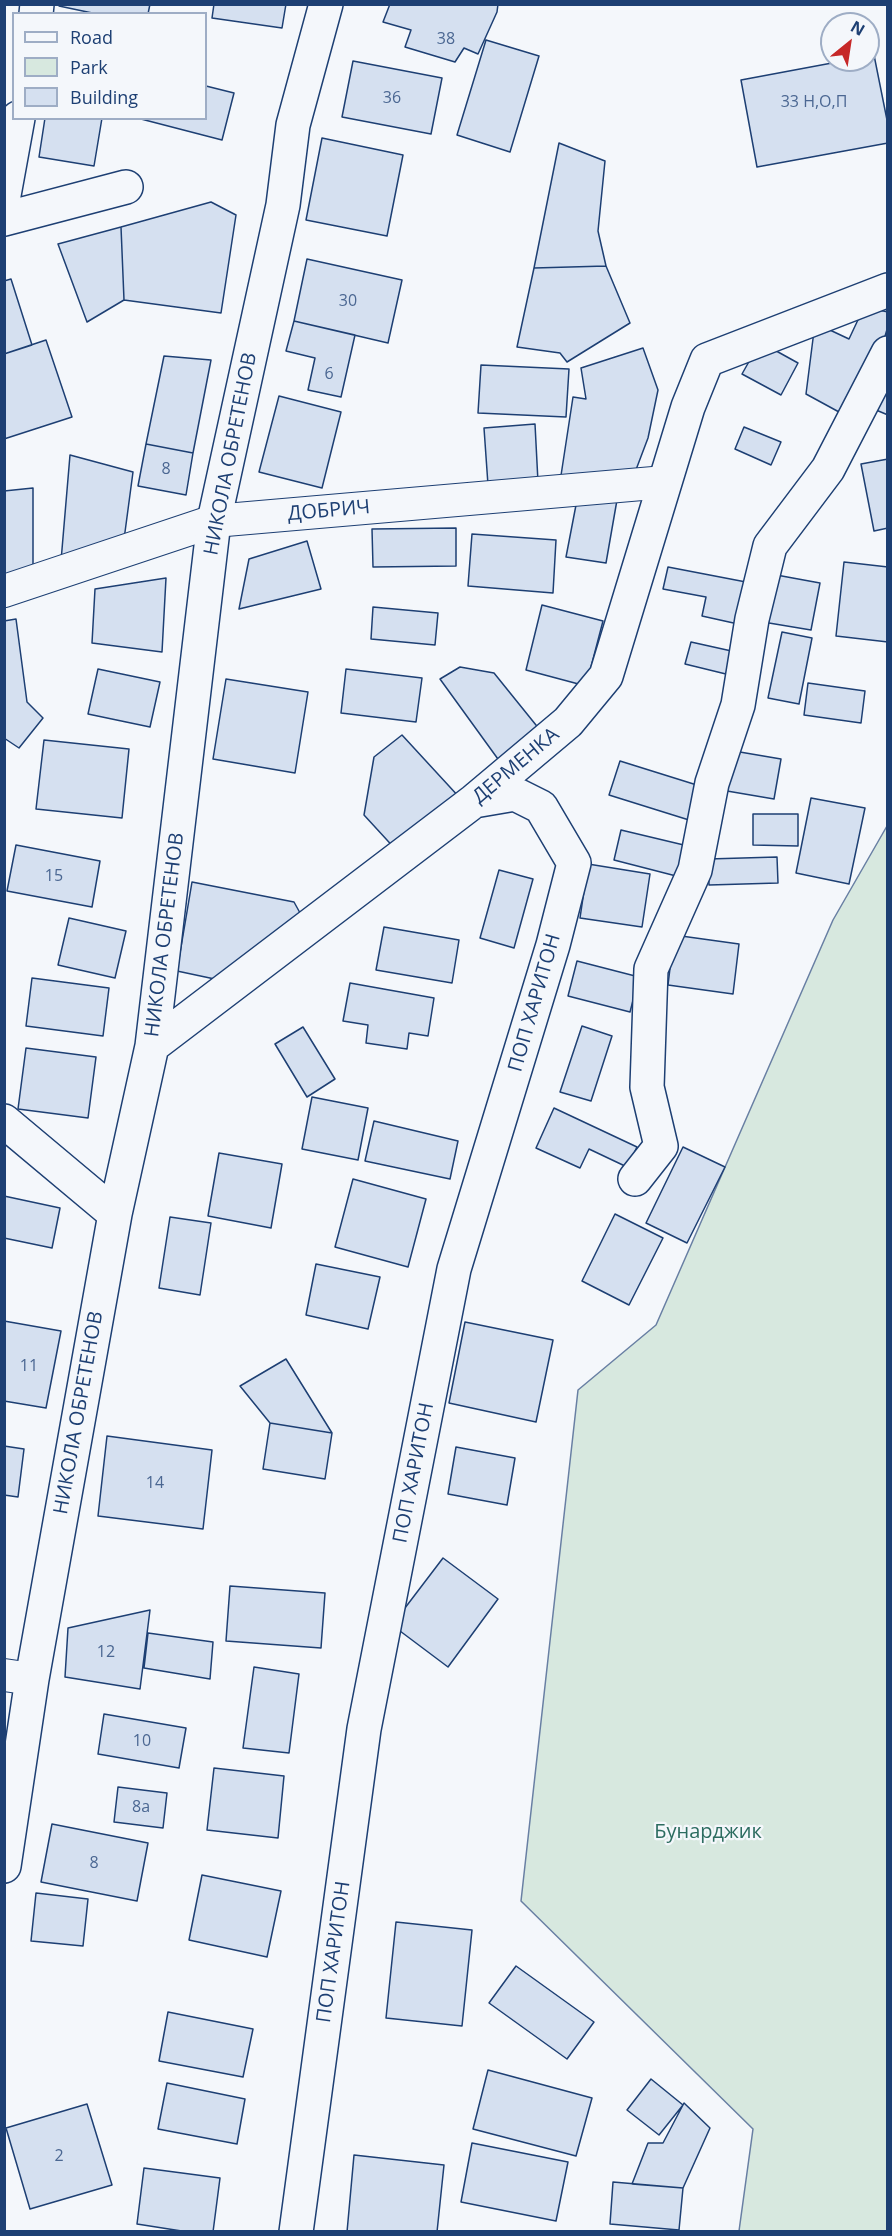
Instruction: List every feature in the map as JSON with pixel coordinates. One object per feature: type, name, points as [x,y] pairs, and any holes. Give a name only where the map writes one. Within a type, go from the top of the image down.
[{"type":"street","name":"НИКОЛА ОБРЕТЕНОВ","points":[[4,1866],[18,1677],[152,1046],[214,521],[283,205],[293,125],[326,4]]},
{"type":"street","points":[[4,195],[18,120]]},
{"type":"street","points":[[4,219],[126,187]]},
{"type":"street","name":"ДЕРМЕНКА","points":[[152,1046],[474,801],[568,722],[606,676],[688,407],[706,360],[888,290]]},
{"type":"street","points":[[634,1179],[661,1146],[647,1087],[651,969],[696,870],[712,783],[738,705],[752,619],[770,546],[828,469],[888,353]]},
{"type":"street","name":"ДОБРИЧ","points":[[4,591],[214,521],[665,482]]},
{"type":"street","name":"ПОП ХАРИТОН","points":[[296,2232],[364,1729],[454,1269],[553,945],[574,863],[541,807],[515,795],[474,801]]},
{"type":"street","points":[[4,1121],[115,1214]]},
{"type":"green space","name":"Бунарджик","points":[[887,826],[887,2231],[739,2231],[753,2129],[521,1901],[578,1390],[656,1325],[833,920]]},
{"type":"building","points":[[60,4],[150,4],[148,12],[88,12],[59,6]]},
{"type":"building","points":[[214,4],[286,4],[282,28],[212,18]]},
{"type":"building","points":[[390,4],[498,4],[497,12],[478,54],[464,48],[455,62],[405,47],[411,30],[383,22]]},
{"type":"building","points":[[486,40],[539,56],[510,152],[457,135]]},
{"type":"building","points":[[353,61],[442,78],[431,134],[342,117]]},
{"type":"building","points":[[820,65],[820,72],[877,72],[888,125],[888,143],[757,167],[741,80]]},
{"type":"building","points":[[207,86],[234,93],[222,140],[145,120],[207,120]]},
{"type":"building","points":[[45,120],[102,120],[94,166],[39,157]]},
{"type":"building","points":[[322,138],[403,155],[387,236],[306,220]]},
{"type":"building","points":[[559,143],[605,161],[598,231],[606,266],[534,268]]},
{"type":"building","points":[[211,202],[236,215],[221,313],[124,300],[121,227]]},
{"type":"building","points":[[121,227],[124,300],[87,322],[58,244]]},
{"type":"building","points":[[307,259],[402,280],[388,343],[294,321]]},
{"type":"building","points":[[606,266],[630,323],[567,362],[560,353],[517,347],[534,268]]},
{"type":"building","points":[[11,279],[32,345],[4,354],[4,281]]},
{"type":"building","points":[[864,307],[888,312],[888,326],[876,367],[850,418],[806,394],[815,323],[849,339]]},
{"type":"building","points":[[294,321],[355,335],[341,397],[308,390],[315,358],[286,351]]},
{"type":"building","points":[[46,340],[72,417],[4,439],[4,354]]},
{"type":"building","points":[[760,342],[798,363],[781,395],[742,374]]},
{"type":"building","points":[[643,348],[658,390],[648,438],[634,475],[560,482],[573,397],[586,399],[581,368]]},
{"type":"building","points":[[164,356],[211,360],[193,453],[146,444]]},
{"type":"building","points":[[481,365],[569,369],[566,417],[478,413]]},
{"type":"building","points":[[888,384],[888,415],[876,410]]},
{"type":"building","points":[[279,396],[341,412],[322,488],[259,472]]},
{"type":"building","points":[[535,424],[538,482],[488,485],[484,428]]},
{"type":"building","points":[[744,427],[781,442],[771,465],[735,449]]},
{"type":"building","points":[[146,444],[193,453],[186,495],[138,486]]},
{"type":"building","points":[[70,455],[133,472],[123,547],[61,561]]},
{"type":"building","points":[[888,459],[888,528],[874,531],[861,464]]},
{"type":"building","points":[[33,488],[33,566],[4,576],[4,491]]},
{"type":"building","points":[[617,500],[606,563],[566,557],[576,505]]},
{"type":"building","points":[[456,528],[456,566],[373,567],[372,529]]},
{"type":"building","points":[[472,534],[556,540],[553,593],[468,586]]},
{"type":"building","points":[[307,541],[321,589],[239,609],[249,559]]},
{"type":"building","points":[[844,562],[888,567],[888,642],[836,636]]},
{"type":"building","points":[[668,567],[746,582],[738,624],[702,616],[706,597],[663,589]]},
{"type":"building","points":[[771,574],[820,583],[811,630],[763,622]]},
{"type":"building","points":[[166,578],[162,652],[92,643],[95,589]]},
{"type":"building","points":[[542,605],[603,621],[586,686],[526,670]]},
{"type":"building","points":[[373,607],[438,613],[435,645],[371,639]]},
{"type":"building","points":[[16,619],[27,702],[43,718],[19,748],[4,738],[4,621]]},
{"type":"building","points":[[782,632],[812,638],[799,704],[768,698]]},
{"type":"building","points":[[691,642],[736,652],[730,675],[685,664]]},
{"type":"building","points":[[460,667],[494,673],[540,730],[503,766],[440,679]]},
{"type":"building","points":[[98,669],[160,682],[150,727],[88,714]]},
{"type":"building","points":[[346,669],[422,678],[416,722],[341,713]]},
{"type":"building","points":[[226,679],[308,692],[295,773],[213,759]]},
{"type":"building","points":[[808,683],[865,691],[861,723],[804,715]]},
{"type":"building","points":[[402,735],[460,798],[398,852],[364,815],[374,757]]},
{"type":"building","points":[[44,740],[129,749],[122,818],[36,809]]},
{"type":"building","points":[[734,751],[781,759],[774,799],[727,791]]},
{"type":"building","points":[[620,761],[700,786],[689,820],[609,795]]},
{"type":"building","points":[[811,798],[865,808],[849,884],[796,873]]},
{"type":"building","points":[[753,814],[798,814],[798,846],[753,845]]},
{"type":"building","points":[[621,830],[688,846],[680,877],[614,860]]},
{"type":"building","points":[[16,845],[100,861],[92,907],[7,891]]},
{"type":"building","points":[[777,857],[778,883],[709,885],[708,859]]},
{"type":"building","points":[[588,864],[650,874],[642,927],[580,918]]},
{"type":"building","points":[[499,870],[533,879],[514,948],[480,938]]},
{"type":"building","points":[[192,882],[294,902],[305,922],[224,981],[177,971]]},
{"type":"building","points":[[69,918],[126,931],[115,978],[58,965]]},
{"type":"building","points":[[384,927],[459,940],[452,983],[376,970]]},
{"type":"building","points":[[674,935],[739,944],[733,994],[668,985]]},
{"type":"building","points":[[577,961],[639,977],[630,1012],[568,996]]},
{"type":"building","points":[[32,978],[109,988],[103,1036],[26,1026]]},
{"type":"building","points":[[350,983],[434,998],[428,1036],[409,1033],[407,1049],[366,1043],[368,1025],[343,1021]]},
{"type":"building","points":[[582,1026],[612,1036],[591,1101],[560,1092]]},
{"type":"building","points":[[303,1027],[335,1079],[307,1097],[275,1044]]},
{"type":"building","points":[[26,1048],[96,1057],[88,1118],[18,1109]]},
{"type":"building","points":[[312,1097],[368,1108],[358,1160],[302,1149]]},
{"type":"building","points":[[554,1108],[637,1147],[627,1167],[589,1149],[580,1168],[536,1148]]},
{"type":"building","points":[[374,1121],[458,1141],[450,1179],[365,1161]]},
{"type":"building","points":[[683,1147],[725,1167],[687,1243],[646,1223]]},
{"type":"building","points":[[219,1153],[282,1164],[271,1228],[208,1216]]},
{"type":"building","points":[[353,1179],[426,1199],[408,1267],[335,1247]]},
{"type":"building","points":[[4,1196],[60,1208],[52,1248],[4,1238]]},
{"type":"building","points":[[615,1214],[663,1238],[629,1305],[582,1281]]},
{"type":"building","points":[[170,1217],[211,1223],[200,1295],[159,1288]]},
{"type":"building","points":[[316,1264],[380,1277],[368,1329],[306,1315]]},
{"type":"building","points":[[4,1321],[61,1331],[46,1408],[4,1401]]},
{"type":"building","points":[[465,1322],[553,1340],[536,1422],[449,1403]]},
{"type":"building","points":[[286,1359],[332,1433],[270,1423],[240,1386]]},
{"type":"building","points":[[270,1423],[332,1433],[325,1479],[263,1469]]},
{"type":"building","points":[[107,1436],[212,1450],[203,1529],[98,1516]]},
{"type":"building","points":[[4,1446],[24,1449],[18,1497],[4,1495]]},
{"type":"building","points":[[456,1447],[515,1458],[507,1505],[448,1494]]},
{"type":"building","points":[[443,1558],[498,1599],[448,1667],[392,1625]]},
{"type":"building","points":[[230,1586],[325,1593],[321,1648],[226,1641]]},
{"type":"building","points":[[150,1610],[140,1689],[65,1677],[68,1628]]},
{"type":"building","points":[[148,1633],[213,1642],[210,1679],[144,1668]]},
{"type":"building","points":[[254,1667],[299,1674],[289,1753],[243,1748]]},
{"type":"building","points":[[104,1714],[186,1728],[179,1768],[98,1754]]},
{"type":"building","points":[[214,1768],[284,1776],[278,1838],[207,1830]]},
{"type":"building","points":[[118,1787],[167,1793],[163,1828],[114,1822]]},
{"type":"building","points":[[52,1824],[148,1843],[137,1901],[41,1882]]},
{"type":"building","points":[[202,1875],[281,1891],[267,1957],[189,1940]]},
{"type":"building","points":[[36,1893],[88,1899],[83,1946],[31,1941]]},
{"type":"building","points":[[396,1922],[472,1930],[462,2026],[386,2018]]},
{"type":"building","points":[[516,1966],[594,2022],[567,2059],[489,2003]]},
{"type":"building","points":[[168,2012],[253,2029],[243,2077],[159,2061]]},
{"type":"building","points":[[488,2070],[592,2098],[576,2156],[473,2129]]},
{"type":"building","points":[[651,2079],[683,2105],[659,2135],[627,2110]]},
{"type":"building","points":[[167,2083],[245,2099],[237,2144],[158,2129]]},
{"type":"building","points":[[684,2103],[710,2128],[683,2188],[632,2184],[648,2143],[663,2143]]},
{"type":"building","points":[[87,2104],[112,2185],[30,2209],[6,2128]]},
{"type":"building","points":[[472,2143],[568,2162],[556,2221],[461,2202]]},
{"type":"building","points":[[354,2155],[444,2165],[437,2232],[347,2232]]},
{"type":"building","points":[[144,2168],[220,2178],[213,2232],[188,2232],[137,2224]]},
{"type":"building","points":[[613,2182],[683,2188],[679,2230],[610,2224]]}]
